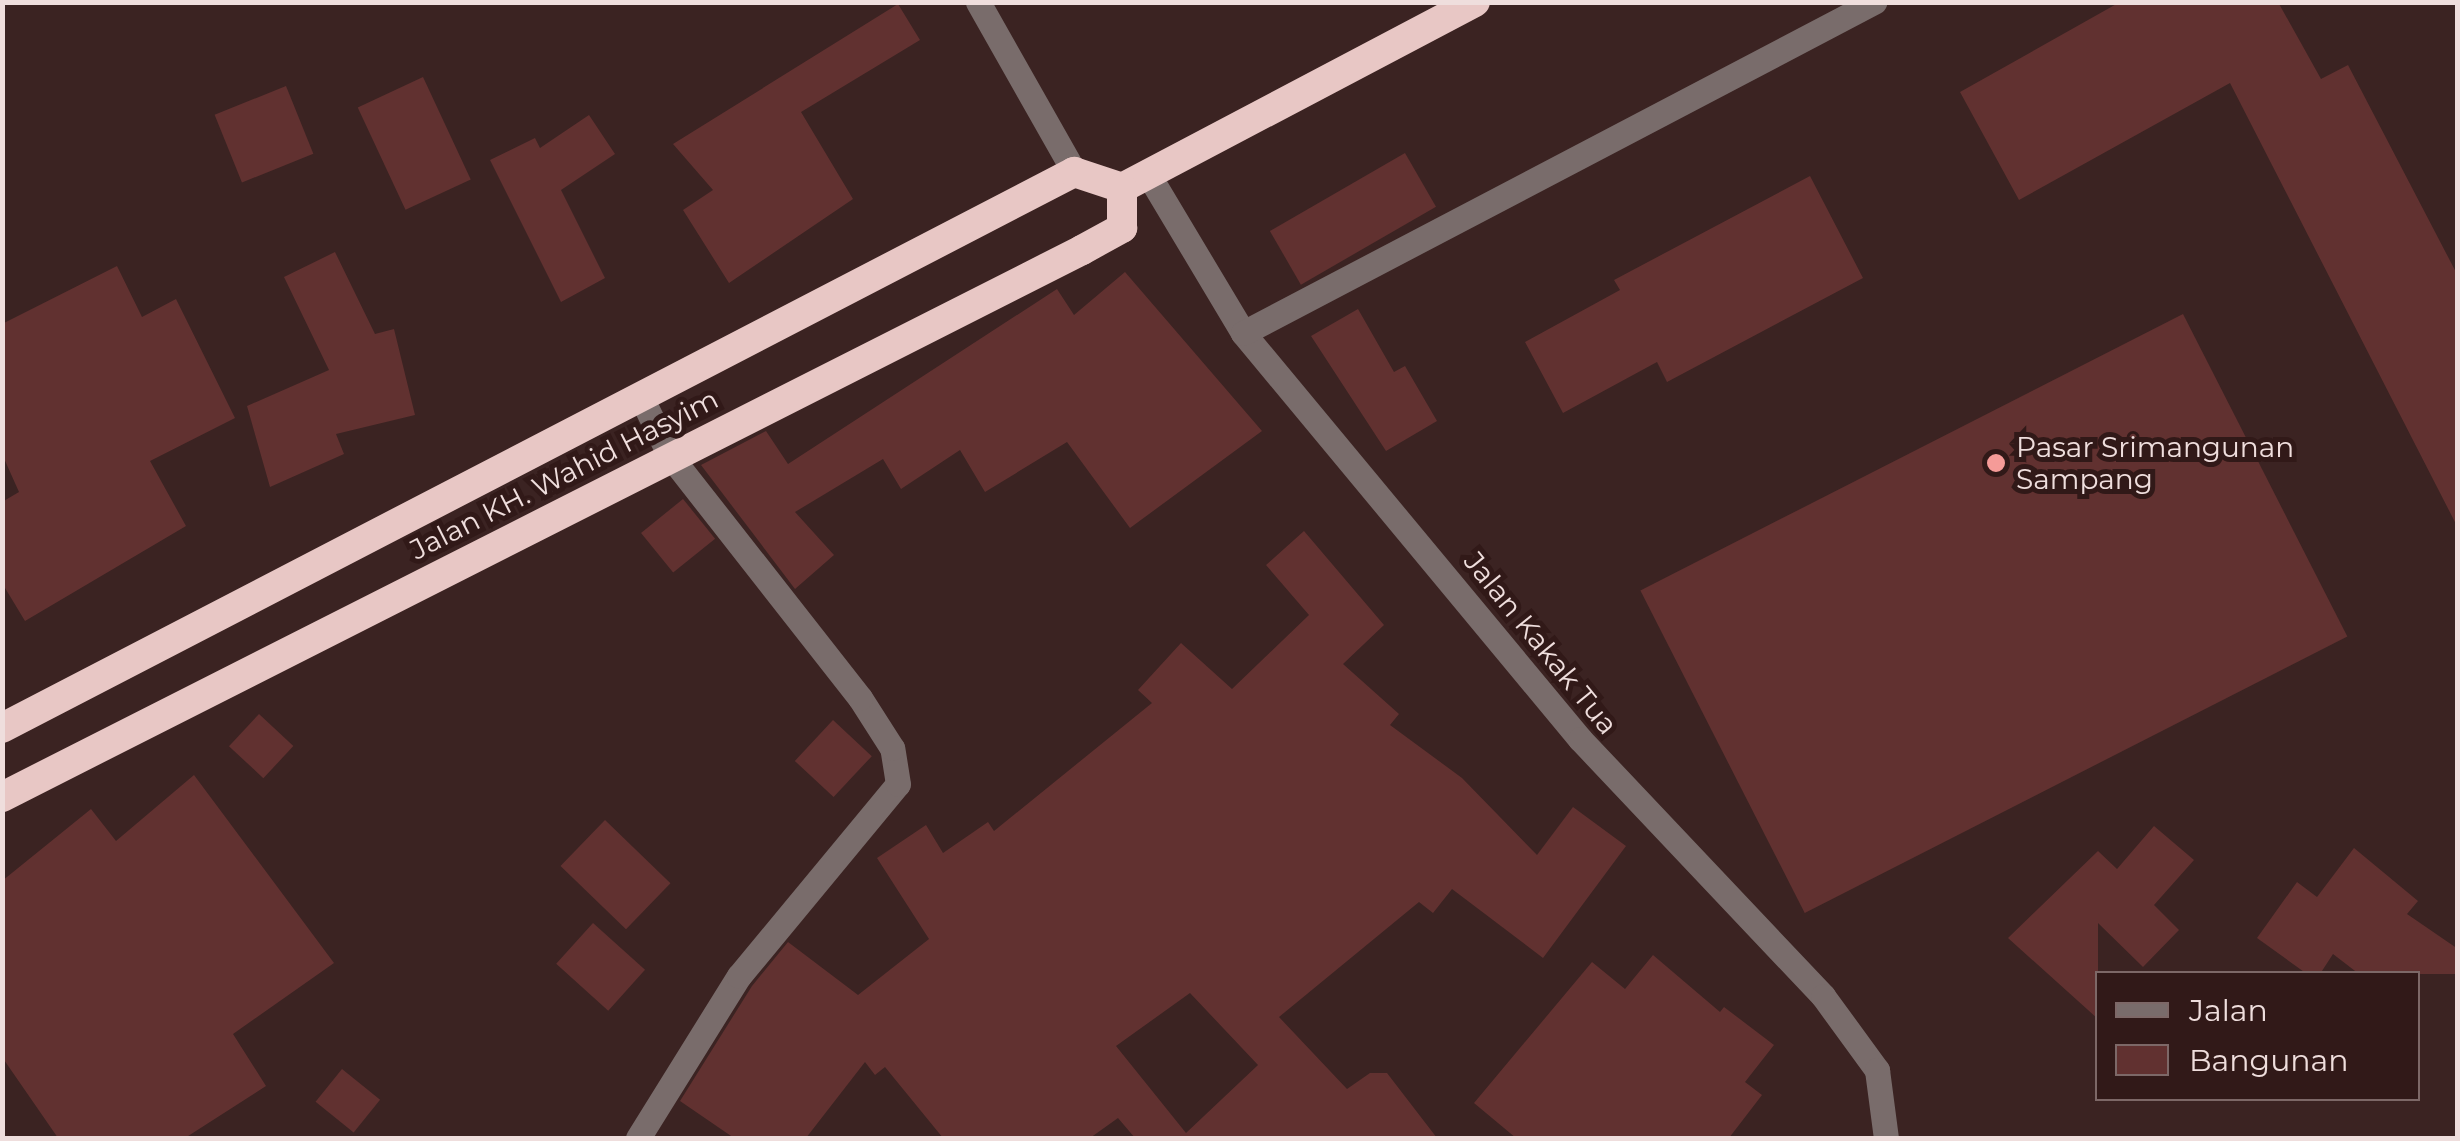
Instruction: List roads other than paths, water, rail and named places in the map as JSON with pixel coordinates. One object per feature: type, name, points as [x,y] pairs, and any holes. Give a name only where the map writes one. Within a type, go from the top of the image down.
[{"type":"highway","points":[[1074,172],[1135,181],[1474,2]]},
{"type":"highway","name":"Jalan KH. Wahid Hasyim","points":[[2,728],[1074,172]]},
{"type":"highway","name":"Jalan KH. Wahid Hasyim","points":[[2,798],[1122,228],[1135,181]]},
{"type":"street","points":[[978,2],[1074,172]]},
{"type":"street","points":[[1244,333],[1874,2]]},
{"type":"street","name":"Jalan Kakak Tua","points":[[1135,181],[1244,333],[1580,738],[1682,855],[1822,996],[1877,1070],[1886,1138]]},
{"type":"street","points":[[638,1138],[739,976],[898,784],[892,748],[860,698],[670,456],[641,396]]},
{"type":"place","name":"Pasar Srimangunan Sampang","points":[[1996,463]]}]
